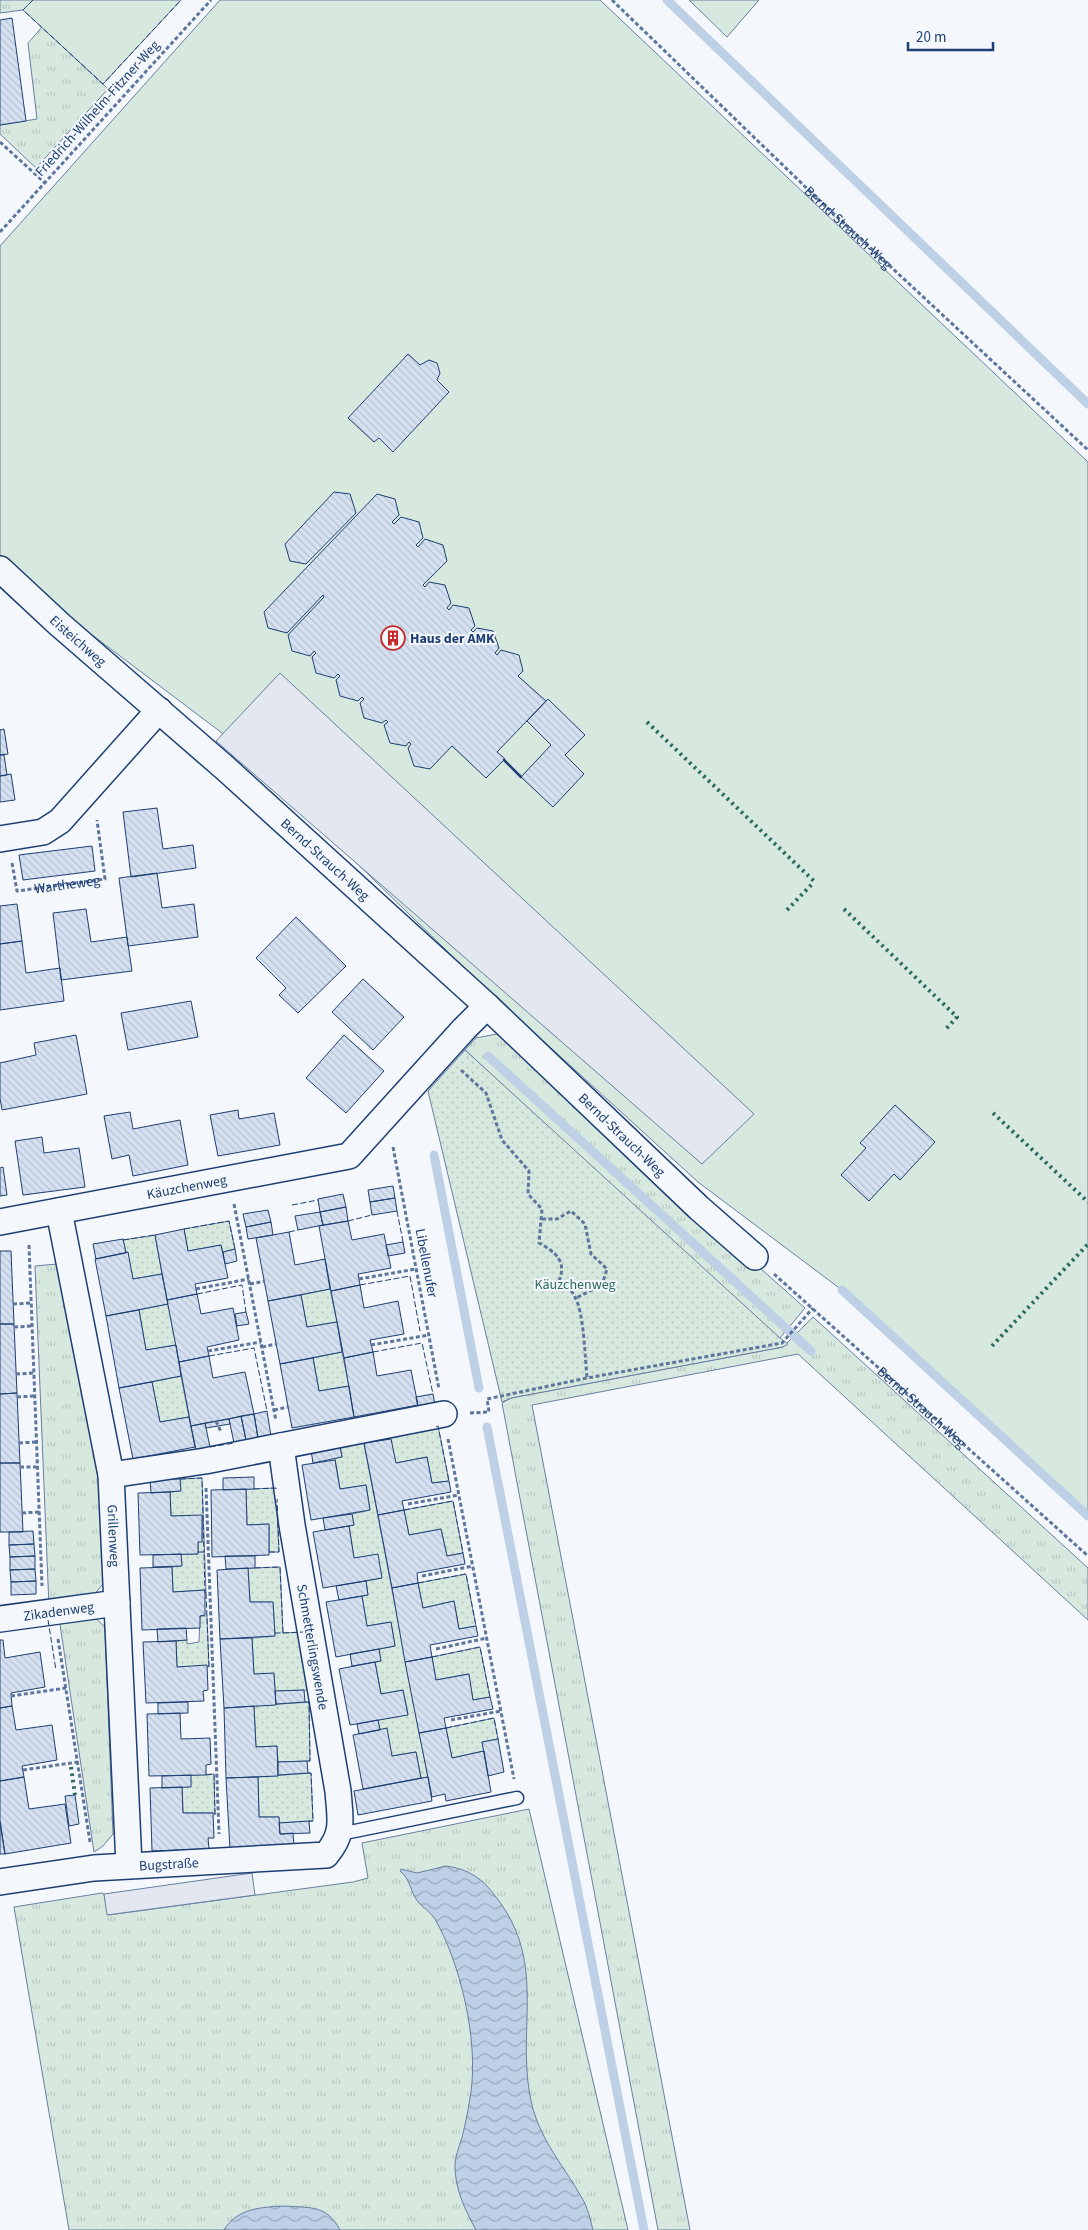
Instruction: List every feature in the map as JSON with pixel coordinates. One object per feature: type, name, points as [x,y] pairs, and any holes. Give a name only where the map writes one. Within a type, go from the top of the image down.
[{"type":"street","name":"Eisteichweg","points":[[0,569],[59,624],[159,710]]},
{"type":"street","points":[[4,839],[43,832],[60,821],[159,710]]},
{"type":"street","name":"Bernd-Strauch-Weg","points":[[159,710],[487,1006],[699,1208],[755,1257]]},
{"type":"street","name":"Käuzchenweg","points":[[0,1222],[349,1156],[487,1006]]},
{"type":"street","name":"Grillenweg","points":[[59,1211],[111,1476],[129,1865]]},
{"type":"street","points":[[111,1476],[205,1461],[444,1414]]},
{"type":"street","name":"Schmetterlingswende","points":[[281,1446],[292,1525],[338,1791],[337,1840]]},
{"type":"street","name":"Zikadenweg","points":[[0,1619],[117,1603]]},
{"type":"street","name":"Bugstraße","points":[[0,1882],[94,1868],[129,1865],[220,1862],[326,1855],[337,1840]]},
{"type":"lane","name":"Bugstraße","points":[[337,1840],[517,1798]]},
{"type":"path","name":"Friedrich-Wilhelm-Fitzner-Weg","points":[[0,232],[211,0]]},
{"type":"path","name":"Bernd-Strauch-Weg","points":[[612,0],[828,208],[1088,450]]},
{"type":"path","points":[[0,142],[45,183]]},
{"type":"path","name":"Wartheweg","points":[[4,839],[17,891],[105,879],[92,783]]},
{"type":"path","points":[[442,1054],[486,1093],[502,1140],[529,1171],[528,1194],[542,1209],[539,1243],[552,1250],[558,1256],[562,1264],[559,1281],[576,1298],[581,1321],[587,1378]]},
{"type":"path","name":"Libellenufer","points":[[383,1120],[390,1126],[517,1798]]},
{"type":"path","points":[[229,1179],[281,1446]]},
{"type":"path","points":[[542,1219],[557,1219],[571,1211],[585,1224],[591,1254],[607,1269],[602,1285],[576,1298]]},
{"type":"path","points":[[28,1216],[39,1512],[49,1612],[66,1688],[94,1868]]},
{"type":"path","name":"Bernd-Strauch-Weg","points":[[755,1257],[1088,1556]]},
{"type":"path","points":[[359,1279],[416,1268]]},
{"type":"path","points":[[196,1289],[249,1279]]},
{"type":"path","points":[[250,1284],[264,1281]]},
{"type":"path","points":[[14,1304],[31,1303]]},
{"type":"path","points":[[444,1414],[489,1412],[487,1400],[587,1378],[782,1343],[813,1308]]},
{"type":"path","points":[[14,1327],[32,1326]]},
{"type":"path","points":[[371,1345],[429,1335]]},
{"type":"path","points":[[208,1351],[260,1342]]},
{"type":"path","points":[[262,1347],[276,1344]]},
{"type":"path","points":[[16,1374],[34,1373]]},
{"type":"path","points":[[17,1397],[34,1396]]},
{"type":"path","points":[[274,1410],[288,1407]]},
{"type":"path","points":[[19,1443],[36,1442]]},
{"type":"path","points":[[205,1461],[220,1862]]},
{"type":"path","points":[[20,1467],[37,1467]]},
{"type":"path","points":[[408,1504],[459,1495]]},
{"type":"path","points":[[22,1513],[39,1512]]},
{"type":"path","points":[[422,1576],[473,1566]]},
{"type":"path","points":[[436,1649],[487,1638]]},
{"type":"path","points":[[11,1696],[66,1688]]},
{"type":"path","points":[[451,1720],[501,1711]]},
{"type":"path","points":[[23,1770],[78,1762]]},
{"type":"green space","points":[[0,0],[33,0],[23,10],[0,13]]},
{"type":"green space","points":[[33,0],[181,0],[103,84],[23,10]]},
{"type":"green space","points":[[220,0],[600,0],[1088,462],[1088,1516],[842,1290],[698,1182],[484,987],[226,736],[67,616],[0,557],[0,246]]},
{"type":"green space","points":[[689,0],[759,0],[727,37]]},
{"type":"green space","points":[[42,27],[108,89],[36,168],[0,134],[0,125],[37,119],[28,43]]},
{"type":"green space","points":[[497,1034],[805,1308],[780,1338],[656,1362],[507,1089],[465,1050],[476,1038]]},
{"type":"green space","name":"Käuzchenweg","points":[[465,1050],[788,1344],[783,1347],[511,1398],[502,1402],[428,1091]]},
{"type":"green space","points":[[229,1221],[235,1249],[223,1252],[221,1245],[188,1251],[184,1229]]},
{"type":"green space","points":[[155,1235],[162,1274],[133,1279],[123,1240]]},
{"type":"green space","points":[[57,1264],[100,1487],[103,1584],[89,1601],[49,1607],[35,1266]]},
{"type":"green space","points":[[330,1289],[337,1322],[307,1327],[301,1295]]},
{"type":"green space","points":[[168,1304],[176,1345],[146,1350],[139,1310]]},
{"type":"green space","points":[[813,1317],[1088,1568],[1088,1620],[798,1354],[532,1405],[690,2230],[658,2230],[502,1403],[511,1398],[783,1347]]},
{"type":"green space","points":[[342,1352],[349,1386],[319,1391],[313,1358]]},
{"type":"green space","points":[[181,1376],[189,1417],[160,1422],[152,1382]]},
{"type":"green space","points":[[438,1426],[449,1481],[432,1483],[427,1457],[396,1463],[390,1439],[364,1444],[428,1777],[421,1778],[416,1752],[392,1756],[380,1730],[378,1720],[408,1714],[403,1690],[381,1694],[375,1662],[381,1661],[379,1649],[395,1646],[391,1622],[367,1626],[362,1596],[368,1595],[366,1581],[382,1578],[354,1558],[349,1526],[354,1525],[352,1514],[370,1510],[366,1485],[340,1489],[335,1458],[342,1457],[340,1446]]},
{"type":"green space","points":[[202,1478],[206,1593],[204,1590],[173,1592],[172,1567],[181,1566],[181,1554],[198,1554],[198,1542],[202,1541],[202,1516],[171,1516],[170,1492],[180,1491],[180,1479]]},
{"type":"green space","points":[[276,1488],[279,1552],[269,1552],[269,1524],[247,1525],[246,1489]]},
{"type":"green space","points":[[453,1501],[463,1553],[447,1556],[441,1529],[409,1535],[404,1510]]},
{"type":"green space","points":[[280,1567],[283,1633],[303,1632],[309,1690],[275,1691],[274,1674],[254,1674],[252,1638],[275,1636],[273,1602],[250,1602],[248,1568]]},
{"type":"green space","points":[[466,1574],[476,1626],[459,1629],[454,1601],[423,1608],[418,1583]]},
{"type":"green space","points":[[90,1613],[105,1627],[113,1834],[103,1846],[94,1852],[59,1618]]},
{"type":"green space","points":[[200,1616],[207,1616],[209,1667],[177,1667],[176,1641],[187,1640],[187,1644],[199,1642]]},
{"type":"green space","points":[[480,1647],[490,1697],[473,1700],[468,1674],[436,1680],[432,1657]]},
{"type":"green space","points":[[309,1702],[310,1761],[278,1762],[277,1746],[256,1747],[254,1706]]},
{"type":"green space","points":[[494,1718],[498,1739],[482,1742],[484,1751],[452,1758],[446,1728]]},
{"type":"green space","points":[[311,1773],[313,1821],[279,1823],[279,1817],[259,1817],[258,1777]]},
{"type":"green space","points":[[214,1774],[215,1815],[213,1813],[183,1813],[182,1787],[191,1775]]},
{"type":"green space","points":[[529,1809],[628,2230],[69,2230],[14,1907],[102,1893],[104,1894],[108,1915],[353,1882],[368,1878],[362,1843]]},
{"type":"shaded area","points":[[280,673],[754,1114],[702,1164],[216,741]]},
{"type":"shaded area","points":[[252,1873],[255,1895],[107,1915],[104,1894]]},
{"type":"water","points":[[446,1866],[468,1872],[481,1880],[496,1897],[512,1923],[522,1949],[526,1974],[526,2054],[533,2109],[548,2144],[584,2202],[593,2230],[476,2230],[465,2207],[455,2175],[455,2166],[471,2092],[473,2071],[470,2026],[460,1980],[444,1937],[435,1919],[416,1899],[404,1874],[400,1871],[401,1869],[417,1873]]},
{"type":"water","points":[[286,2206],[318,2209],[330,2216],[340,2230],[224,2230],[229,2223],[243,2213],[259,2208]]},
{"type":"building","points":[[12,18],[26,121],[0,125],[0,20]]},
{"type":"building","points":[[408,354],[420,365],[429,360],[437,363],[440,373],[437,380],[449,392],[393,452],[379,438],[374,442],[348,418]]},
{"type":"building","points":[[334,492],[350,494],[356,513],[306,564],[290,561],[285,544]]},
{"type":"building","name":"Haus der AMK","points":[[377,494],[395,499],[399,515],[392,522],[394,524],[401,517],[419,522],[423,538],[416,545],[418,547],[425,539],[443,545],[447,561],[423,585],[425,587],[429,582],[445,585],[451,603],[447,608],[449,610],[453,605],[469,608],[475,626],[471,630],[473,632],[477,628],[493,631],[499,648],[495,653],[497,655],[501,650],[519,655],[523,671],[518,676],[546,701],[497,752],[505,759],[486,778],[452,746],[430,769],[414,766],[408,748],[411,744],[409,742],[406,746],[390,743],[384,725],[388,722],[386,720],[382,723],[364,718],[360,703],[364,699],[362,697],[358,701],[340,696],[336,680],[340,676],[338,674],[334,678],[316,673],[312,657],[316,653],[314,651],[310,656],[292,651],[288,635],[324,597],[323,595],[287,633],[268,628],[264,612]]},
{"type":"building","points":[[548,699],[585,735],[565,755],[584,774],[553,807],[521,777],[551,745],[527,721]]},
{"type":"building","points":[[4,729],[8,754],[0,755],[0,730]]},
{"type":"building","points":[[0,755],[4,755],[7,775],[0,776]]},
{"type":"building","points":[[11,774],[15,800],[0,802],[0,776]]},
{"type":"building","points":[[157,808],[163,849],[193,845],[196,868],[131,877],[123,812]]},
{"type":"building","points":[[92,846],[95,871],[23,880],[19,855]]},
{"type":"building","points":[[157,873],[162,908],[194,904],[198,937],[128,946],[119,878]]},
{"type":"building","points":[[17,904],[22,941],[0,944],[0,906]]},
{"type":"building","points":[[86,909],[91,942],[127,937],[132,971],[61,980],[53,913]]},
{"type":"building","points":[[296,917],[346,966],[298,1013],[279,995],[286,988],[256,958]]},
{"type":"building","points":[[22,941],[26,973],[60,968],[64,1001],[0,1010],[0,944]]},
{"type":"building","points":[[363,979],[404,1017],[373,1050],[332,1012]]},
{"type":"building","points":[[191,1001],[198,1037],[128,1050],[121,1013]]},
{"type":"building","points":[[76,1035],[87,1094],[2,1110],[0,1063],[36,1055],[34,1043]]},
{"type":"building","points":[[344,1035],[384,1071],[346,1113],[306,1078]]},
{"type":"building","points":[[895,1105],[935,1142],[900,1180],[894,1174],[869,1201],[841,1175],[866,1148],[860,1143]]},
{"type":"building","points":[[238,1110],[239,1119],[274,1113],[280,1145],[218,1156],[210,1115]]},
{"type":"building","points":[[130,1112],[133,1129],[180,1120],[188,1165],[133,1176],[129,1155],[112,1159],[104,1116]]},
{"type":"building","points":[[42,1137],[44,1153],[79,1148],[85,1187],[23,1195],[15,1141]]},
{"type":"building","points":[[3,1167],[7,1195],[0,1196],[0,1168]]},
{"type":"building","points":[[393,1186],[395,1198],[370,1202],[368,1190]]},
{"type":"building","points":[[343,1194],[346,1207],[320,1212],[318,1199]]},
{"type":"building","points":[[395,1198],[397,1211],[372,1215],[370,1202]]},
{"type":"building","points":[[346,1207],[348,1221],[323,1225],[320,1212]]},
{"type":"building","points":[[268,1210],[271,1222],[246,1227],[243,1214]]},
{"type":"building","points":[[320,1212],[323,1225],[298,1230],[295,1216]]},
{"type":"building","points":[[348,1221],[352,1240],[384,1234],[391,1268],[358,1274],[360,1285],[331,1291],[319,1226]]},
{"type":"building","points":[[271,1222],[273,1235],[248,1239],[246,1227]]},
{"type":"building","points":[[184,1229],[188,1251],[221,1245],[228,1278],[195,1284],[197,1294],[167,1300],[155,1235]]},
{"type":"building","points":[[289,1232],[295,1265],[325,1259],[330,1289],[268,1301],[256,1238]]},
{"type":"building","points":[[123,1239],[126,1253],[96,1259],[93,1244]]},
{"type":"building","points":[[403,1242],[405,1253],[388,1256],[386,1245]]},
{"type":"building","points":[[235,1249],[237,1261],[225,1264],[223,1252]]},
{"type":"building","points":[[0,1251],[11,1251],[14,1324],[0,1324]]},
{"type":"building","points":[[128,1252],[133,1279],[162,1274],[168,1304],[106,1316],[95,1259]]},
{"type":"building","points":[[360,1285],[364,1308],[398,1301],[404,1334],[370,1340],[373,1352],[344,1358],[331,1291]]},
{"type":"building","points":[[197,1294],[201,1314],[233,1308],[239,1340],[207,1347],[209,1356],[179,1362],[167,1300]]},
{"type":"building","points":[[301,1295],[307,1327],[337,1322],[342,1352],[280,1364],[268,1301]]},
{"type":"building","points":[[139,1310],[146,1350],[176,1345],[181,1376],[119,1388],[106,1316]]},
{"type":"building","points":[[246,1312],[249,1324],[237,1326],[235,1314]]},
{"type":"building","points":[[0,1324],[14,1324],[17,1393],[0,1394]]},
{"type":"building","points":[[373,1352],[377,1376],[411,1370],[418,1405],[354,1417],[344,1358]]},
{"type":"building","points":[[209,1356],[213,1378],[245,1372],[254,1414],[191,1426],[179,1362]]},
{"type":"building","points":[[313,1358],[319,1391],[349,1386],[354,1417],[292,1428],[280,1364]]},
{"type":"building","points":[[152,1382],[160,1422],[189,1417],[195,1447],[133,1459],[119,1388]]},
{"type":"building","points":[[17,1393],[20,1463],[0,1463],[0,1394]]},
{"type":"building","points":[[433,1394],[435,1405],[418,1408],[416,1397]]},
{"type":"building","points":[[267,1411],[271,1436],[258,1438],[254,1414]]},
{"type":"building","points":[[254,1414],[258,1438],[246,1440],[241,1416]]},
{"type":"building","points":[[241,1416],[246,1440],[234,1443],[229,1419]]},
{"type":"building","points":[[229,1419],[230,1424],[206,1428],[205,1423]]},
{"type":"building","points":[[205,1423],[210,1447],[196,1450],[191,1426]]},
{"type":"building","points":[[391,1439],[396,1463],[427,1457],[432,1483],[449,1481],[451,1492],[402,1501],[404,1510],[378,1515],[364,1443]]},
{"type":"building","points":[[340,1446],[342,1457],[313,1463],[311,1450]]},
{"type":"building","points":[[335,1460],[340,1489],[366,1485],[370,1510],[311,1520],[302,1465]]},
{"type":"building","points":[[0,1463],[20,1463],[23,1532],[0,1532]]},
{"type":"building","points":[[254,1477],[254,1489],[223,1490],[223,1478]]},
{"type":"building","points":[[150,1479],[180,1479],[181,1491],[151,1493]]},
{"type":"building","points":[[246,1489],[247,1525],[269,1524],[269,1555],[212,1557],[211,1490]]},
{"type":"building","points":[[170,1492],[171,1516],[202,1515],[202,1542],[198,1542],[198,1554],[140,1555],[138,1493]]},
{"type":"building","points":[[404,1510],[409,1535],[441,1529],[447,1556],[463,1553],[465,1564],[417,1573],[418,1583],[392,1588],[378,1515]]},
{"type":"building","points":[[352,1514],[354,1525],[325,1530],[323,1518]]},
{"type":"building","points":[[349,1526],[354,1558],[378,1554],[382,1578],[323,1588],[313,1532]]},
{"type":"building","points":[[33,1531],[34,1544],[9,1545],[9,1532]]},
{"type":"building","points":[[34,1544],[35,1556],[10,1557],[9,1545]]},
{"type":"building","points":[[181,1554],[182,1566],[153,1567],[153,1555]]},
{"type":"building","points":[[35,1556],[35,1569],[10,1570],[10,1557]]},
{"type":"building","points":[[225,1556],[255,1556],[255,1568],[226,1569]]},
{"type":"building","points":[[172,1567],[173,1592],[205,1590],[205,1615],[200,1616],[200,1628],[142,1630],[140,1568]]},
{"type":"building","points":[[248,1568],[250,1602],[273,1602],[275,1636],[220,1639],[217,1570]]},
{"type":"building","points":[[35,1569],[36,1581],[11,1582],[10,1570]]},
{"type":"building","points":[[36,1581],[36,1594],[11,1595],[11,1582]]},
{"type":"building","points":[[366,1581],[368,1595],[339,1600],[336,1586]]},
{"type":"building","points":[[418,1583],[423,1608],[454,1601],[459,1629],[476,1626],[478,1636],[430,1645],[432,1657],[405,1662],[392,1588]]},
{"type":"building","points":[[362,1596],[367,1626],[391,1622],[395,1646],[336,1657],[326,1602]]},
{"type":"building","points":[[186,1628],[187,1640],[158,1642],[157,1629]]},
{"type":"building","points":[[252,1638],[254,1674],[274,1673],[276,1705],[224,1708],[220,1639]]},
{"type":"building","points":[[0,1640],[3,1640],[5,1658],[40,1652],[45,1687],[11,1693],[12,1706],[0,1708]]},
{"type":"building","points":[[176,1641],[177,1667],[207,1665],[208,1690],[203,1691],[204,1701],[146,1703],[143,1642]]},
{"type":"building","points":[[379,1649],[381,1661],[352,1666],[350,1654]]},
{"type":"building","points":[[432,1657],[436,1680],[469,1674],[473,1700],[490,1697],[493,1709],[444,1718],[446,1728],[419,1733],[405,1662]]},
{"type":"building","points":[[375,1662],[381,1694],[403,1690],[408,1715],[350,1725],[339,1669]]},
{"type":"building","points":[[304,1690],[305,1702],[276,1704],[275,1691]]},
{"type":"building","points":[[188,1702],[188,1713],[158,1714],[158,1703]]},
{"type":"building","points":[[12,1706],[16,1730],[52,1725],[57,1760],[22,1766],[24,1777],[0,1781],[0,1708]]},
{"type":"building","points":[[254,1706],[256,1747],[277,1746],[278,1776],[226,1778],[224,1708]]},
{"type":"building","points":[[180,1713],[181,1739],[210,1738],[211,1764],[206,1765],[206,1775],[149,1776],[147,1714]]},
{"type":"building","points":[[378,1720],[380,1730],[359,1734],[357,1724]]},
{"type":"building","points":[[387,1728],[392,1756],[416,1752],[421,1778],[363,1789],[353,1735]]},
{"type":"building","points":[[446,1728],[452,1758],[484,1751],[491,1792],[446,1801],[445,1794],[432,1797],[419,1733]]},
{"type":"building","points":[[498,1739],[504,1772],[488,1776],[482,1742]]},
{"type":"building","points":[[307,1761],[308,1773],[278,1775],[278,1762]]},
{"type":"building","points":[[191,1775],[191,1787],[162,1788],[162,1776]]},
{"type":"building","points":[[24,1777],[29,1809],[65,1804],[71,1843],[5,1854],[0,1820],[0,1781]]},
{"type":"building","points":[[258,1777],[259,1817],[279,1817],[280,1834],[293,1833],[294,1846],[230,1849],[226,1778]]},
{"type":"building","points":[[428,1777],[432,1801],[358,1815],[354,1791]]},
{"type":"building","points":[[182,1787],[183,1813],[213,1813],[214,1838],[208,1838],[209,1849],[152,1851],[150,1788]]},
{"type":"building","points":[[75,1795],[79,1824],[69,1826],[65,1796]]},
{"type":"building","points":[[309,1821],[310,1833],[280,1834],[279,1823]]},
{"type":"building","points":[[0,1823],[5,1854],[0,1854]]},
{"type":"waterway","points":[[667,0],[1088,404]]},
{"type":"waterway","points":[[488,1056],[811,1351]]},
{"type":"waterway","points":[[434,1155],[479,1388]]},
{"type":"waterway","points":[[842,1290],[1088,1516]]},
{"type":"waterway","points":[[487,1427],[644,2230]]},
{"type":"hedge","points":[[647,722],[816,883]]},
{"type":"hedge","points":[[787,910],[814,882]]},
{"type":"hedge","points":[[844,909],[957,1017],[945,1030]]},
{"type":"hedge","points":[[993,1113],[1088,1202]]},
{"type":"hedge","points":[[992,1346],[1088,1244]]},
{"type":"hedge","points":[[71,1767],[75,1795]]},
{"type":"fence","points":[[33,0],[23,10],[103,84],[181,0]]},
{"type":"fence","points":[[292,1205],[318,1200]]},
{"type":"fence","points":[[397,1211],[403,1242]]},
{"type":"fence","points":[[348,1221],[372,1215]]},
{"type":"fence","points":[[184,1229],[229,1221],[235,1249]]},
{"type":"fence","points":[[289,1232],[298,1230]]},
{"type":"fence","points":[[123,1240],[155,1235]]},
{"type":"fence","points":[[360,1285],[410,1276],[420,1331]]},
{"type":"fence","points":[[197,1294],[242,1285],[246,1312]]},
{"type":"fence","points":[[373,1352],[422,1343],[433,1394]]},
{"type":"fence","points":[[209,1356],[254,1348],[267,1411]]},
{"type":"fence","points":[[436,1427],[438,1426],[449,1481]]},
{"type":"fence","points":[[210,1447],[234,1443]]},
{"type":"fence","points":[[180,1479],[202,1478],[204,1552]]},
{"type":"fence","points":[[254,1489],[276,1488],[276,1491]]},
{"type":"fence","points":[[269,1552],[279,1552],[277,1499]]},
{"type":"fence","points":[[404,1510],[453,1501],[463,1553]]},
{"type":"fence","points":[[198,1552],[204,1552],[205,1593]]},
{"type":"fence","points":[[255,1568],[280,1567],[283,1633],[275,1633]]},
{"type":"fence","points":[[418,1583],[466,1574],[476,1626]]},
{"type":"fence","points":[[206,1593],[209,1667],[207,1667]]},
{"type":"fence","points":[[48,1620],[56,1670]]},
{"type":"fence","points":[[283,1633],[303,1632]]},
{"type":"fence","points":[[432,1657],[480,1647],[490,1697]]},
{"type":"fence","points":[[305,1702],[309,1702],[310,1761],[307,1761]]},
{"type":"fence","points":[[446,1728],[494,1718],[498,1739]]},
{"type":"fence","points":[[308,1773],[311,1773],[313,1821],[309,1821]]},
{"type":"fence","points":[[206,1775],[214,1774],[215,1815],[213,1815]]},
{"type":"wall","points":[[504,760],[521,777]]},
{"type":"place","name":"Haus der AMK","points":[[393,638]]}]
